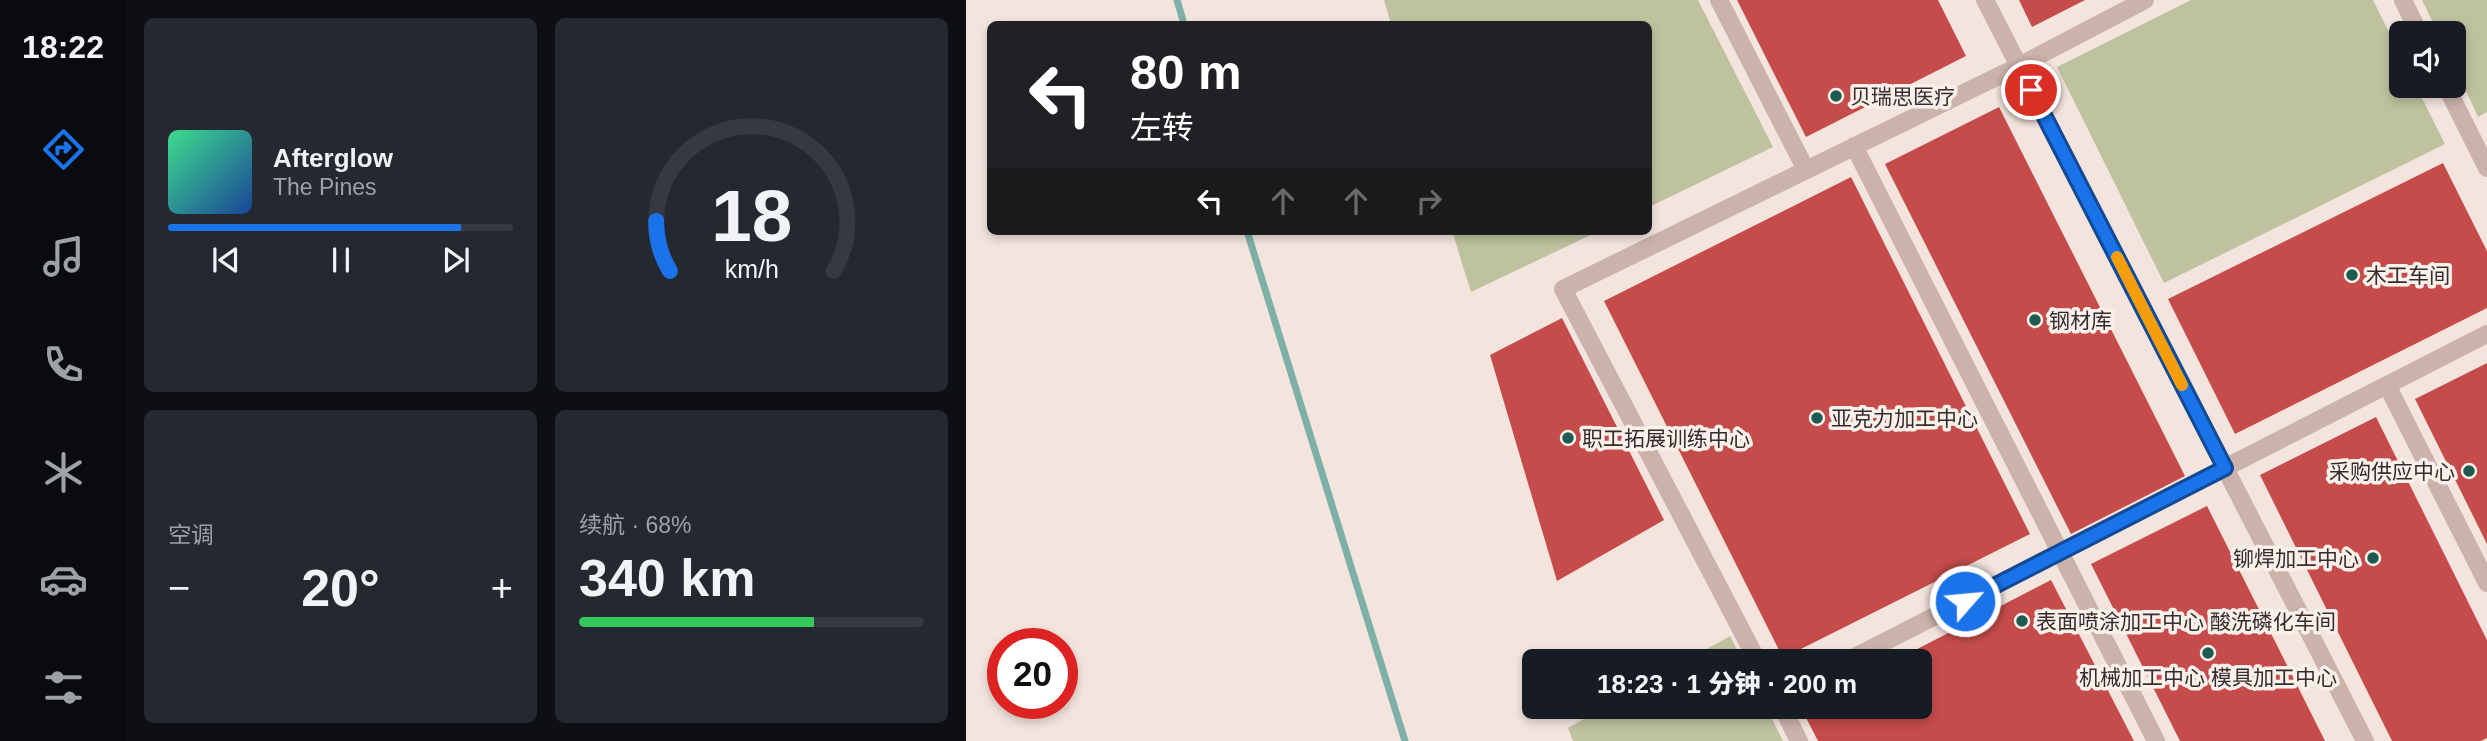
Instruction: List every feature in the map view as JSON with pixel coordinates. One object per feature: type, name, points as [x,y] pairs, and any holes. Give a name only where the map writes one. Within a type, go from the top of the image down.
[{"type":"lane","points":[[1719,0],[1806,170]]},
{"type":"lane","points":[[1985,0],[2365,741]]},
{"type":"lane","points":[[1751,649],[1563,289],[2019,66],[2145,0]]},
{"type":"lane","points":[[2403,0],[2413,21]]},
{"type":"lane","points":[[2452,98],[2487,168]]},
{"type":"lane","points":[[1854,146],[2156,741]]},
{"type":"lane","points":[[1870,649],[2487,334]]},
{"type":"lane","points":[[2386,385],[2487,583]]},
{"type":"lane","points":[[1788,719],[1799,741]]},
{"type":"green space","points":[[1384,0],[1698,0],[1773,147],[1652,206],[1652,21],[1390,21]]},
{"type":"green space","points":[[2191,0],[2373,0],[2389,32],[2389,98],[2422,98],[2445,144],[2164,283],[2057,67]]},
{"type":"green space","points":[[2422,0],[2487,0],[2487,112],[2478,117],[2466,91],[2466,21],[2432,21]]},
{"type":"green space","points":[[1453,235],[1591,235],[1471,292]]},
{"type":"green space","points":[[1730,636],[1737,649],[1707,649]]},
{"type":"green space","points":[[1584,719],[1772,719],[1783,741],[1573,741],[1568,728]]},
{"type":"building","name":"贝瑞思医疗","points":[[1737,0],[1938,0],[1966,56],[1806,137]]},
{"type":"building","points":[[2019,0],[2085,0],[2032,27]]},
{"type":"building","name":"钢材库","points":[[1999,107],[2185,476],[2071,534],[1885,164]]},
{"type":"building","name":"木工车间","points":[[2443,163],[2487,251],[2487,308],[2235,434],[2168,299]]},
{"type":"building","name":"亚克力加工中心","points":[[1851,177],[2030,534],[1801,649],[1778,649],[1604,301]]},
{"type":"building","name":"职工拓展训练中心","points":[[1562,318],[1664,520],[1557,581],[1490,355]]},
{"type":"building","name":"采购供应中心","points":[[2487,363],[2487,544],[2415,399]]},
{"type":"building","name":"铆焊加工中心","points":[[2376,417],[2487,640],[2487,738],[2481,741],[2392,741],[2260,475]]},
{"type":"building","name":"机械加工中心 模具加工中心","points":[[2207,506],[2325,741],[2180,741],[2091,564]]},
{"type":"building","name":"表面喷涂加工中心 酸洗磷化车间","points":[[2051,580],[2134,741],[1818,741],[1807,719],[1932,719],[1932,649],[1917,649]]},
{"type":"waterway","points":[[1177,0],[1183,21]]},
{"type":"waterway","points":[[1248,235],[1405,741]]},
{"type":"slow traffic","points":[[2117,257],[2182,385]]},
{"type":"place","name":"贝瑞思医疗","points":[[1836,96]]},
{"type":"place","name":"木工车间","points":[[2352,275]]},
{"type":"place","name":"钢材库","points":[[2035,320]]},
{"type":"place","name":"亚克力加工中心","points":[[1817,418]]},
{"type":"place","name":"职工拓展训练中心","points":[[1568,438]]},
{"type":"place","name":"采购供应中心","points":[[2469,471]]},
{"type":"place","name":"铆焊加工中心","points":[[2373,558]]},
{"type":"place","name":"表面喷涂加工中心 酸洗磷化车间","points":[[2022,621]]},
{"type":"place","name":"机械加工中心 模具加工中心","points":[[2208,653]]},
{"type":"route","points":[[1965,601],[2225,468],[2031,90]]}]
